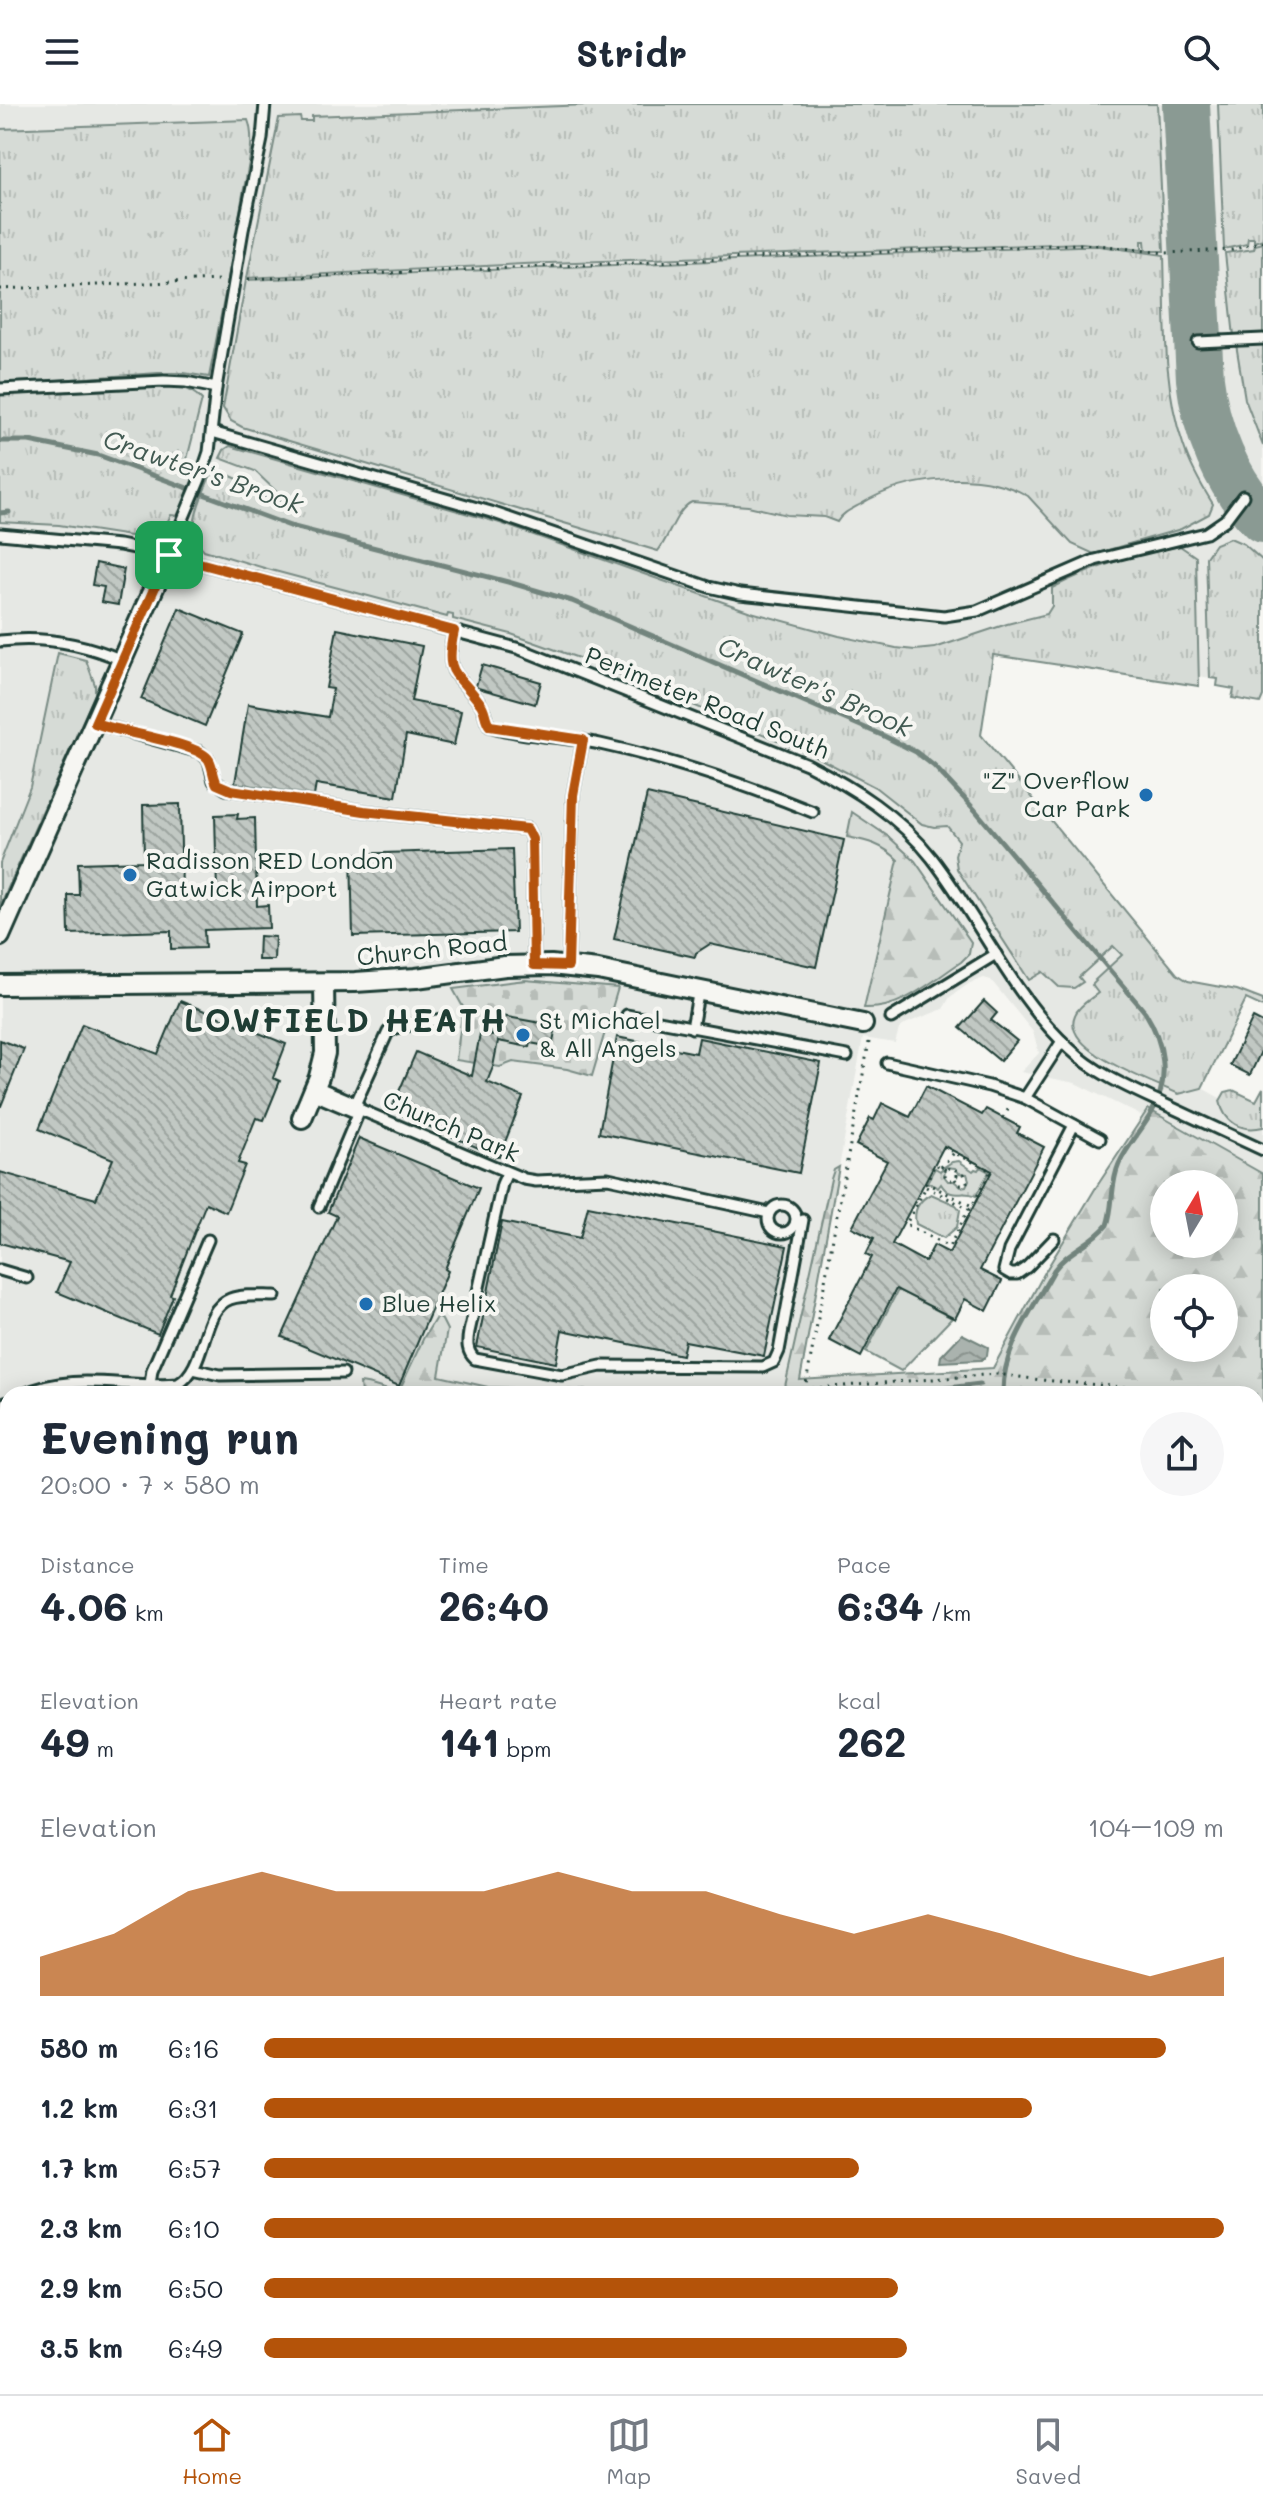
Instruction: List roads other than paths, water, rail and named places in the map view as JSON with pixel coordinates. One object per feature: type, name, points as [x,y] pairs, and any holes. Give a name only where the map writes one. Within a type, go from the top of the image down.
[{"type":"street","points":[[0,936],[160,574]]},
{"type":"street","name":"Church Road","points":[[0,985],[324,983],[416,978],[488,968],[568,966],[699,989],[863,1024]]},
{"type":"street","points":[[302,1118],[323,1068],[326,1047],[324,983]]},
{"type":"street","points":[[314,1090],[357,1108]]},
{"type":"lane","points":[[160,574],[200,479],[212,432],[216,388],[262,139],[265,104]]},
{"type":"lane","points":[[1198,342],[1263,339]]},
{"type":"lane","points":[[0,389],[164,381],[216,388]]},
{"type":"lane","points":[[212,432],[491,512],[709,587],[740,594],[944,616],[977,611],[1095,560],[1212,531],[1225,520],[1243,496]]},
{"type":"lane","name":"Perimeter Road South","points":[[0,534],[119,545],[169,555],[520,649],[780,752],[839,780],[887,812],[932,857],[1029,1004],[1062,1041],[1089,1064],[1134,1089],[1263,1150]]},
{"type":"lane","points":[[454,631],[450,666],[481,704],[490,726],[583,740],[710,775],[813,812]]},
{"type":"lane","points":[[0,641],[63,642],[92,648],[122,660]]},
{"type":"lane","points":[[95,723],[184,745],[207,757],[217,784],[231,790],[364,811],[527,829],[532,839],[534,965]]},
{"type":"lane","points":[[568,966],[573,795],[583,740]]},
{"type":"lane","points":[[891,1018],[996,954]]},
{"type":"lane","points":[[692,1028],[699,989]]},
{"type":"lane","points":[[627,1015],[847,1056]]},
{"type":"lane","points":[[319,1207],[388,1032],[442,1019]]},
{"type":"lane","points":[[1025,1098],[1062,1041]]},
{"type":"lane","points":[[887,1063],[989,1086],[1025,1098],[1100,1139]]},
{"type":"lane","name":"Church Park","points":[[357,1108],[507,1173],[536,1181],[608,1178],[769,1213]]},
{"type":"lane","points":[[1054,1239],[1023,1270],[1017,1274],[1005,1272],[1009,1250],[1074,1125]]},
{"type":"lane","points":[[507,1173],[502,1184],[468,1346],[475,1359],[542,1373],[569,1375],[601,1366],[763,1367],[774,1362],[779,1351],[799,1220],[784,1205],[775,1206],[769,1213],[768,1222],[777,1231],[789,1230],[799,1220]]},
{"type":"lane","points":[[799,1220],[816,1223]]},
{"type":"lane","points":[[150,1384],[152,1370],[208,1240]]},
{"type":"lane","points":[[0,1270],[27,1278]]},
{"type":"lane","points":[[42,1386],[69,1382],[178,1384],[193,1369],[221,1304],[236,1297],[275,1296]]},
{"type":"lane","points":[[193,1369],[220,1375],[343,1373]]},
{"type":"water","points":[[962,1334],[988,1347],[987,1356],[981,1360],[940,1362],[941,1356]]},
{"type":"waterway","name":"Crawter's Brook","points":[[0,441],[29,441],[98,455],[290,526],[572,601],[884,736],[916,752],[934,766],[975,810],[1145,1012],[1157,1036],[1163,1061],[1162,1087],[1158,1099],[1116,1172],[1107,1225],[1054,1270],[1013,1345],[1003,1386]]},
{"type":"waterway","points":[[0,513],[9,512]]},
{"type":"waterway","points":[[964,1386],[980,1384]]},
{"type":"place","name":"\"Z\" Overflow Car Park","points":[[1146,795]]},
{"type":"place","name":"Radisson RED London Gatwick Airport","points":[[130,875]]},
{"type":"place","name":"St Michael & All Angels","points":[[523,1035]]},
{"type":"place","name":"Blue Helix","points":[[366,1304]]},
{"type":"district","name":"LOWFIELD HEATH","points":[[346,1021]]}]
